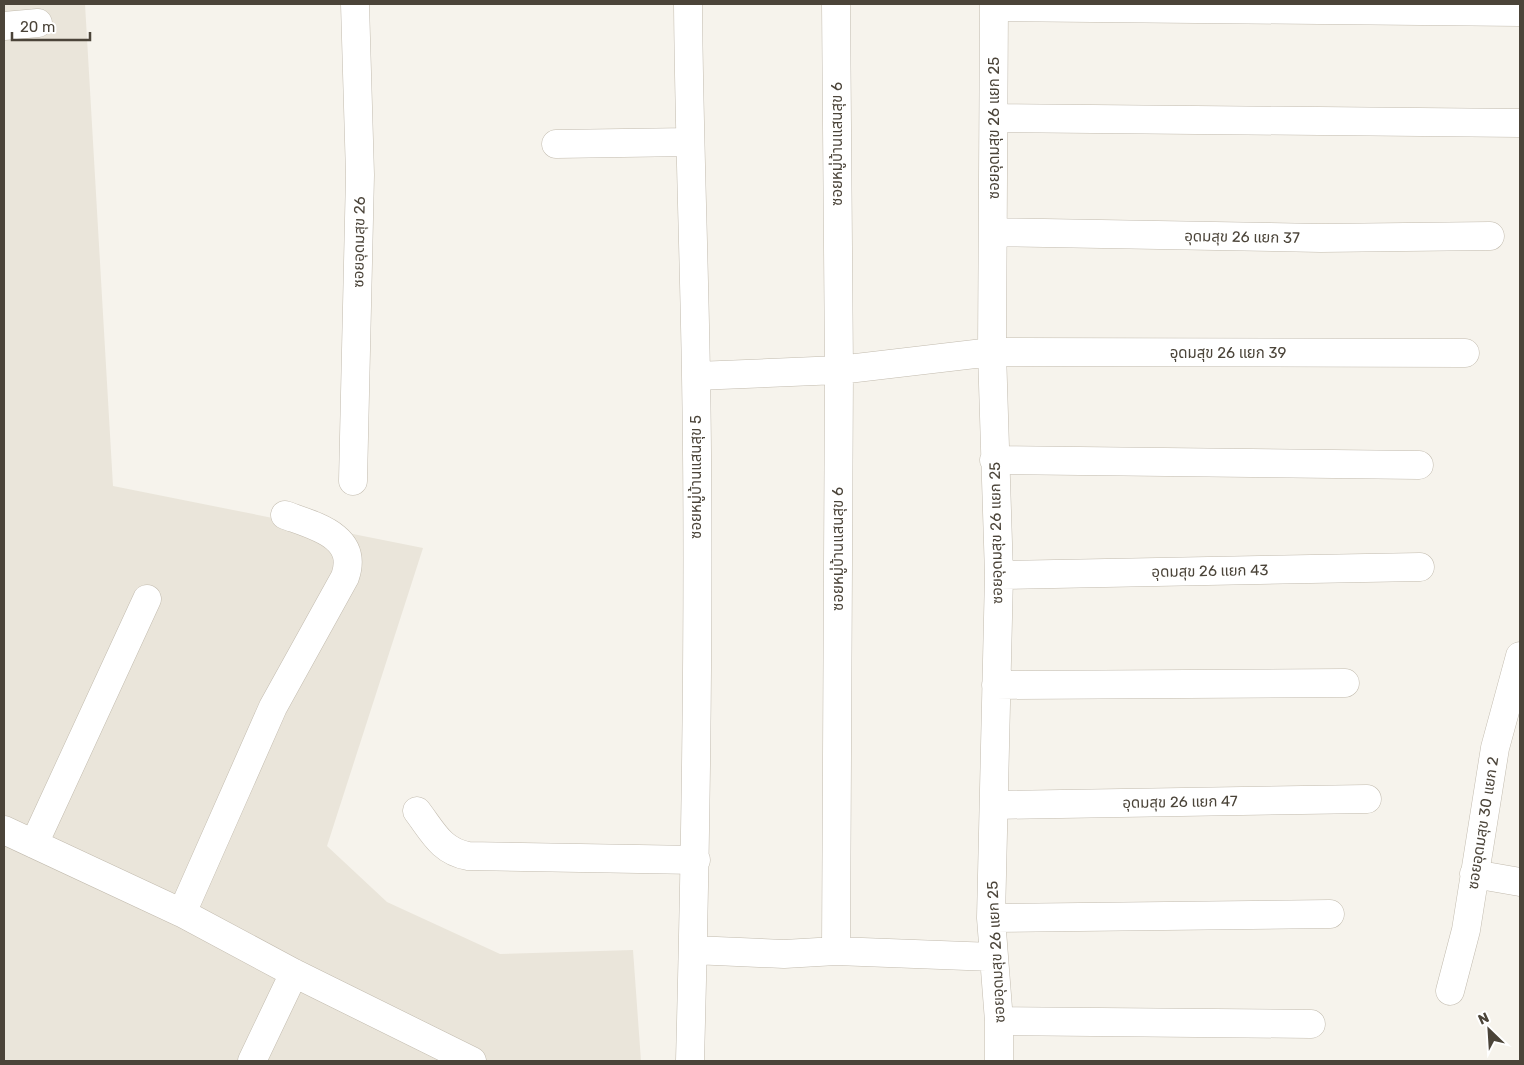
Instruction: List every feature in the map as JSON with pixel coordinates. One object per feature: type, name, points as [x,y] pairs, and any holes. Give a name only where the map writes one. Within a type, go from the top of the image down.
[{"type":"street","name":"ซอยอุดมสุข 26","points":[[354,481],[360,175],[356,4]]},
{"type":"street","name":"ซอยหมู่บ้านแสนสุข 5","points":[[688,4],[689,142],[696,376],[696,860],[690,1061]]},
{"type":"street","name":"ซอยหมู่บ้านแสนสุข 6","points":[[836,4],[839,370],[836,951]]},
{"type":"street","points":[[994,6],[1504,9]]},
{"type":"street","name":"ซอยอุดมสุข 26 แยก 25","points":[[994,6],[992,352],[999,575],[991,918],[999,1021],[999,1061]]},
{"type":"street","points":[[4,26],[38,23]]},
{"type":"street","points":[[994,118],[1520,123]]},
{"type":"street","points":[[556,144],[689,142]]},
{"type":"street","name":"อุดมสุข 26 แยก 37","points":[[994,232],[1320,238],[1490,236]]},
{"type":"street","name":"อุดมสุข 26 แยก 39","points":[[696,376],[839,370],[992,352],[1464,353]]},
{"type":"street","points":[[994,460],[1419,465]]},
{"type":"street","points":[[182,912],[273,706],[345,577],[349,566],[349,559],[337,538],[320,528],[285,515]]},
{"type":"street","name":"อุดมสุข 26 แยก 43","points":[[999,575],[1420,567]]},
{"type":"street","points":[[34,844],[147,599]]},
{"type":"street","name":"ซอยอุดมสุข 30 แยก 2","points":[[1450,991],[1466,930],[1495,748],[1520,656]]},
{"type":"street","points":[[996,685],[1345,683]]},
{"type":"street","name":"อุดมสุข 26 แยก 47","points":[[994,806],[1366,799]]},
{"type":"street","points":[[416,811],[443,846],[454,853],[468,856],[696,860]]},
{"type":"street","points":[[4,830],[182,912],[294,973],[433,1053],[472,1061]]},
{"type":"street","points":[[1474,874],[1520,882]]},
{"type":"street","points":[[991,918],[1330,914]]},
{"type":"street","points":[[693,950],[784,954],[836,951],[993,957]]},
{"type":"street","points":[[252,1061],[294,973]]},
{"type":"street","points":[[999,1021],[1312,1024]]},
{"type":"shaded area","points":[[4,4],[85,4],[113,486],[423,548],[327,846],[387,902],[500,954],[633,950],[641,1061],[4,1061]]}]
